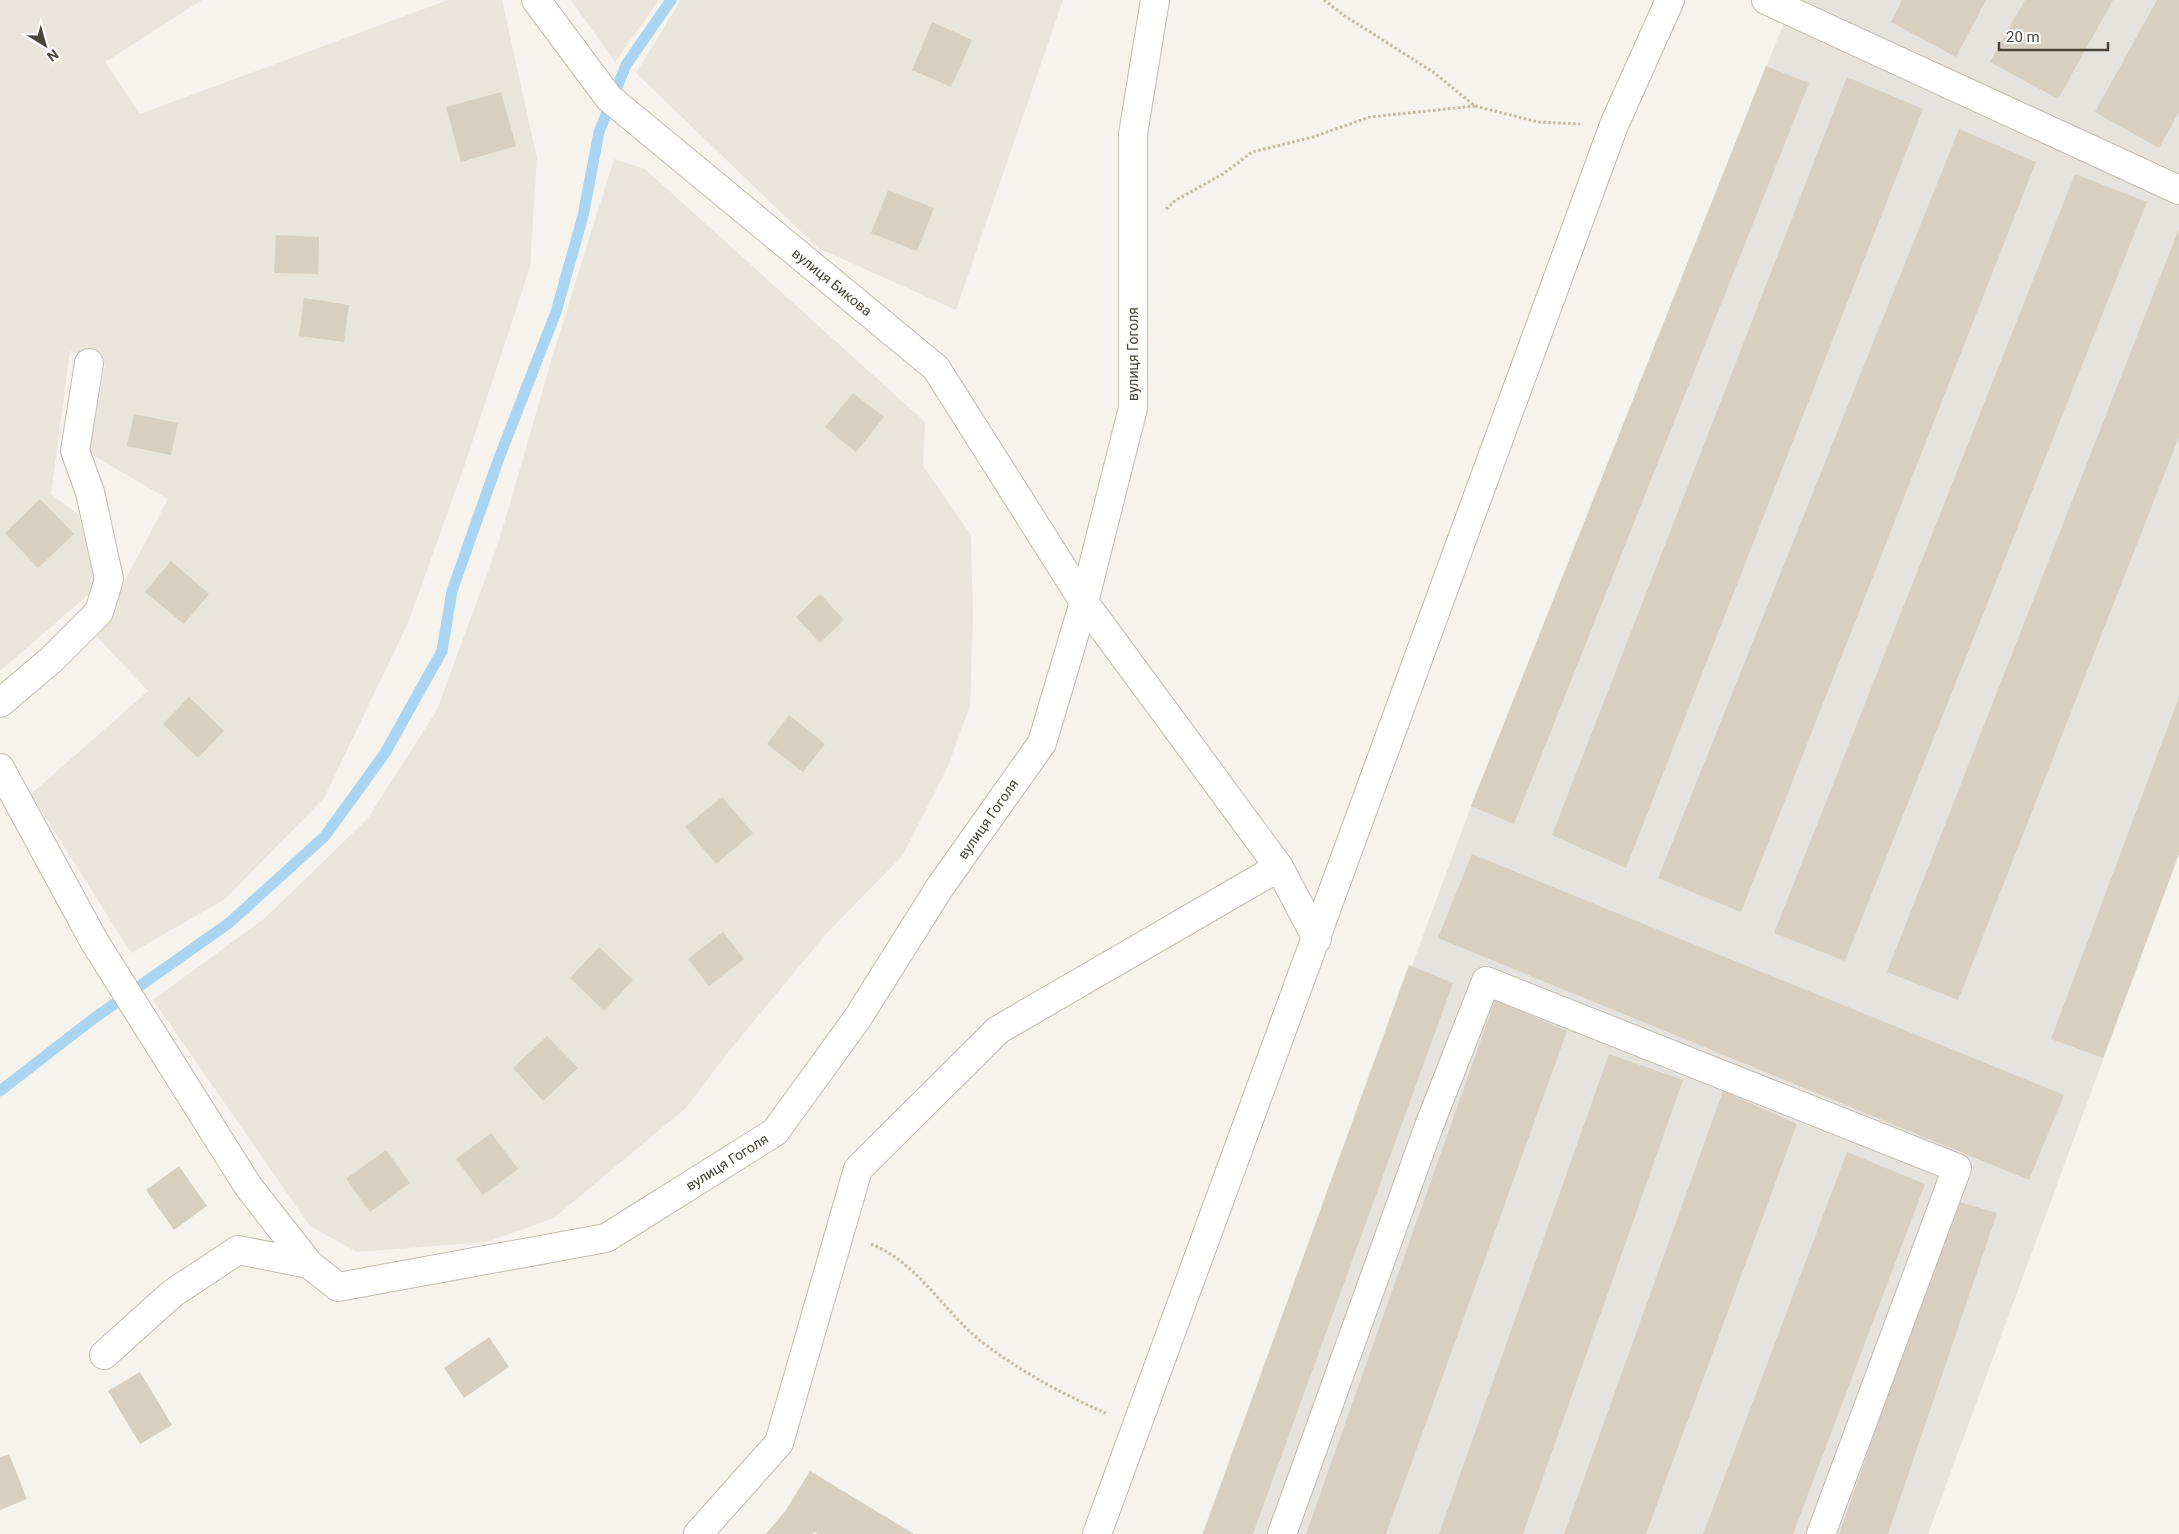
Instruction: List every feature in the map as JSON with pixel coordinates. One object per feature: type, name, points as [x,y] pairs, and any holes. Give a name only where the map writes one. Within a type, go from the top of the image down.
[{"type":"street","name":"вулиця Бикова","points":[[536,0],[609,98],[936,368],[1084,602],[1279,867],[1317,939]]},
{"type":"street","name":"вулиця Гоголя","points":[[309,1264],[338,1287],[606,1238],[775,1132],[857,1019],[940,888],[1042,743],[1084,602],[1133,408],[1133,134],[1155,0]]},
{"type":"street","points":[[1097,1534],[1317,939],[1614,125],[1670,0]]},
{"type":"street","points":[[1766,0],[2179,190]]},
{"type":"street","points":[[0,703],[51,660],[99,612],[109,579],[90,492],[75,451],[89,363]]},
{"type":"street","points":[[0,768],[94,941],[248,1186],[309,1264]]},
{"type":"street","points":[[698,1534],[779,1443],[858,1170],[998,1030],[1279,867]]},
{"type":"street","points":[[1282,1534],[1430,1126],[1486,981],[1957,1168],[1821,1534]]},
{"type":"street","points":[[104,1355],[174,1293],[238,1250],[309,1264]]},
{"type":"path","points":[[1324,0],[1345,16],[1433,72],[1475,106]]},
{"type":"path","points":[[1133,245],[1176,200],[1224,174],[1252,152],[1313,136],[1370,117],[1475,106],[1538,122],[1614,125]]},
{"type":"path","points":[[840,1232],[883,1249],[912,1270],[976,1337],[1022,1369],[1056,1391],[1137,1428]]},
{"type":"shaded area","points":[[0,0],[202,0],[105,62],[140,114],[448,0],[502,0],[537,158],[530,267],[464,467],[408,623],[324,798],[225,899],[131,953],[31,794],[148,691],[96,636],[168,499],[89,453],[105,364],[70,351],[51,494],[79,515],[96,588],[0,671]]},
{"type":"shaded area","points":[[571,0],[659,0],[615,62]]},
{"type":"shaded area","points":[[681,0],[1063,0],[956,310],[818,248],[636,73]]},
{"type":"shaded area","points":[[1793,0],[2179,0],[2179,854],[1928,1534],[1202,1534],[1471,806]]},
{"type":"shaded area","points":[[614,159],[645,169],[925,422],[923,466],[971,535],[973,618],[970,706],[948,766],[903,855],[825,935],[726,1055],[686,1108],[554,1218],[487,1242],[357,1252],[310,1226],[153,1000],[265,918],[368,818],[437,710],[499,541],[552,358]]},
{"type":"building","points":[[1902,0],[1986,0],[1956,57],[1891,22]]},
{"type":"building","points":[[2025,0],[2113,0],[2058,99],[1990,62]]},
{"type":"building","points":[[2157,0],[2179,0],[2179,112],[2159,148],[2095,112]]},
{"type":"building","points":[[932,22],[972,40],[951,87],[912,70]]},
{"type":"building","points":[[1766,66],[1809,83],[1514,824],[1471,806]]},
{"type":"building","points":[[1847,77],[1923,109],[1626,868],[1552,835]]},
{"type":"building","points":[[501,92],[516,146],[461,162],[446,107]]},
{"type":"building","points":[[1959,129],[2036,162],[1741,912],[1658,878]]},
{"type":"building","points":[[2075,174],[2147,202],[1845,961],[1774,933]]},
{"type":"building","points":[[888,190],[934,208],[917,251],[871,233]]},
{"type":"building","points":[[2179,229],[2179,437],[1958,1000],[1887,972]]},
{"type":"building","points":[[276,235],[319,237],[318,274],[274,273]]},
{"type":"building","points":[[304,298],[349,305],[344,342],[299,336]]},
{"type":"building","points":[[853,393],[884,417],[856,452],[825,427]]},
{"type":"building","points":[[134,414],[178,423],[171,455],[127,446]]},
{"type":"building","points":[[40,499],[74,534],[38,568],[5,533]]},
{"type":"building","points":[[171,561],[209,594],[184,624],[145,592]]},
{"type":"building","points":[[820,594],[844,620],[820,643],[796,617]]},
{"type":"building","points":[[189,697],[224,731],[198,758],[163,724]]},
{"type":"building","points":[[2179,697],[2179,854],[2103,1058],[2051,1039]]},
{"type":"building","points":[[789,715],[825,744],[803,772],[767,744]]},
{"type":"building","points":[[722,797],[753,833],[716,864],[685,827]]},
{"type":"building","points":[[1472,854],[2064,1095],[2029,1180],[1438,938]]},
{"type":"building","points":[[723,932],[744,959],[709,986],[688,959]]},
{"type":"building","points":[[599,947],[633,980],[604,1011],[570,978]]},
{"type":"building","points":[[1409,965],[1453,983],[1253,1534],[1203,1534]]},
{"type":"building","points":[[1495,1000],[1567,1031],[1386,1534],[1306,1534]]},
{"type":"building","points":[[547,1036],[578,1068],[543,1101],[513,1068]]},
{"type":"building","points":[[1609,1054],[1683,1080],[1523,1534],[1439,1534]]},
{"type":"building","points":[[1723,1091],[1797,1124],[1646,1534],[1564,1534]]},
{"type":"building","points":[[491,1133],[518,1169],[483,1195],[456,1159]]},
{"type":"building","points":[[386,1150],[410,1183],[370,1212],[346,1179]]},
{"type":"building","points":[[1847,1152],[1925,1184],[1793,1534],[1703,1534]]},
{"type":"building","points":[[179,1166],[207,1206],[174,1230],[146,1190]]},
{"type":"building","points":[[1956,1201],[1997,1213],[1888,1534],[1839,1534]]},
{"type":"building","points":[[489,1337],[509,1367],[464,1398],[444,1368]]},
{"type":"building","points":[[140,1372],[172,1425],[140,1444],[108,1391]]},
{"type":"building","points":[[9,1454],[27,1499],[0,1510],[0,1457]]},
{"type":"building","points":[[810,1471],[914,1534],[818,1534],[814,1532],[813,1534],[766,1534],[786,1510]]},
{"type":"waterway","points":[[0,1091],[93,1019],[229,923],[325,836],[385,753],[442,651],[452,591],[499,458],[556,312],[583,216],[599,132],[626,65],[671,0]]}]
